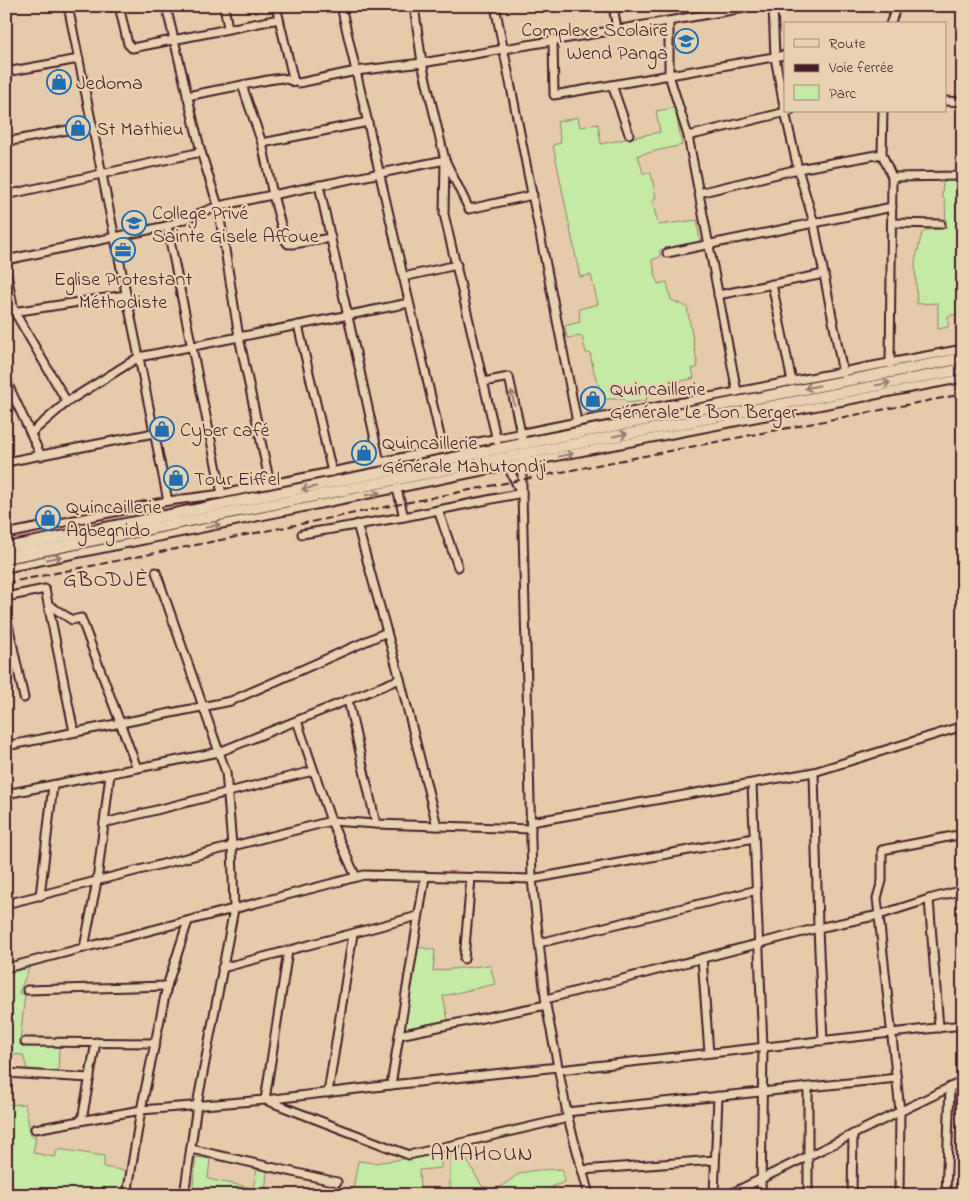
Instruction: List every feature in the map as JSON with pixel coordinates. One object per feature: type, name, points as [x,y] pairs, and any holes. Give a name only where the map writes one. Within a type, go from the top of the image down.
[{"type":"highway","points":[[6,558],[503,458],[963,358]]},
{"type":"highway","points":[[522,454],[963,369]]},
{"type":"highway","points":[[6,548],[503,458]]},
{"type":"street","points":[[68,6],[168,501]]},
{"type":"street","points":[[119,6],[129,47],[132,48],[279,19]]},
{"type":"street","points":[[166,6],[201,152],[218,206],[239,337],[270,484]]},
{"type":"street","points":[[224,6],[228,28]]},
{"type":"street","points":[[276,6],[294,82]]},
{"type":"street","points":[[341,6],[443,449]]},
{"type":"street","points":[[414,6],[422,64],[445,160],[469,209],[532,195]]},
{"type":"street","points":[[495,6],[578,422]]},
{"type":"street","points":[[613,6],[617,29]]},
{"type":"street","points":[[187,96],[282,78],[299,83],[356,71],[422,64],[756,6]]},
{"type":"street","points":[[773,6],[775,57],[784,98]]},
{"type":"street","points":[[891,22],[897,6]]},
{"type":"street","points":[[669,21],[670,75],[688,136],[737,392]]},
{"type":"street","points":[[553,40],[554,95],[784,55]]},
{"type":"street","points":[[6,62],[7,72],[79,59]]},
{"type":"street","points":[[242,85],[262,143],[282,231],[288,244],[330,238]]},
{"type":"street","points":[[612,85],[628,134]]},
{"type":"street","points":[[946,101],[963,102]]},
{"type":"street","points":[[688,136],[787,112],[798,169],[814,223],[842,373]]},
{"type":"street","points":[[883,112],[882,154],[892,177],[890,364]]},
{"type":"street","points":[[262,143],[368,122]]},
{"type":"street","points":[[6,142],[93,124]]},
{"type":"street","points":[[6,195],[201,152]]},
{"type":"street","points":[[699,193],[798,169],[882,154]]},
{"type":"street","points":[[6,260],[167,226],[218,206],[445,160]]},
{"type":"street","points":[[445,160],[444,214],[496,438],[503,458],[522,493]]},
{"type":"street","points":[[892,177],[963,176]]},
{"type":"street","points":[[319,186],[380,462]]},
{"type":"street","points":[[667,253],[892,207]]},
{"type":"street","points":[[892,223],[941,224]]},
{"type":"street","points":[[167,226],[222,494]]},
{"type":"street","points":[[403,277],[457,265]]},
{"type":"street","points":[[6,269],[14,311],[68,402]]},
{"type":"street","points":[[718,295],[824,274]]},
{"type":"street","points":[[772,284],[792,382]]},
{"type":"street","points":[[6,313],[126,295]]},
{"type":"street","points":[[31,433],[68,402],[139,357],[409,303]]},
{"type":"street","points":[[298,325],[332,472]]},
{"type":"street","points":[[6,534],[168,501],[222,494],[521,433],[963,349]]},
{"type":"street","points":[[483,382],[509,377],[521,433],[532,879],[546,1002],[567,1115],[588,1195]]},
{"type":"street","points":[[6,568],[397,489],[522,454],[963,378]]},
{"type":"street","points":[[6,380],[41,456]]},
{"type":"street","points":[[6,462],[154,433]]},
{"type":"street","points":[[397,489],[404,517]]},
{"type":"street","points":[[302,534],[404,517],[522,493]]},
{"type":"street","points":[[438,510],[458,567]]},
{"type":"street","points":[[357,524],[400,679],[437,826]]},
{"type":"street","points":[[156,572],[226,772],[232,846],[234,909],[197,1105],[184,1195]]},
{"type":"street","points":[[6,597],[45,589],[74,732]]},
{"type":"street","points":[[49,605],[72,620],[81,618],[137,768]]},
{"type":"street","points":[[6,615],[24,698]]},
{"type":"street","points":[[6,746],[231,701],[387,632]]},
{"type":"street","points":[[6,794],[219,752],[400,679]]},
{"type":"street","points":[[348,700],[376,824]]},
{"type":"street","points":[[296,721],[331,821],[356,877]]},
{"type":"street","points":[[6,904],[331,821],[437,826],[531,825],[814,772],[963,726]]},
{"type":"street","points":[[104,823],[313,771]]},
{"type":"street","points":[[814,772],[823,1041]]},
{"type":"street","points":[[84,948],[97,881],[110,774]]},
{"type":"street","points":[[752,784],[763,1047],[761,1195]]},
{"type":"street","points":[[40,896],[53,785]]},
{"type":"street","points":[[899,1195],[900,1111],[877,898],[882,881],[882,850],[963,834]]},
{"type":"street","points":[[6,968],[364,874],[532,879],[754,838]]},
{"type":"street","points":[[391,1084],[425,877]]},
{"type":"street","points":[[464,960],[471,878]]},
{"type":"street","points":[[539,943],[757,890]]},
{"type":"street","points":[[399,1035],[546,1002],[759,943],[880,915],[929,898],[963,890]]},
{"type":"street","points":[[929,898],[939,1028]]},
{"type":"street","points":[[222,968],[418,916]]},
{"type":"street","points":[[126,1195],[141,1110],[167,986],[188,921]]},
{"type":"street","points":[[328,1092],[353,934]]},
{"type":"street","points":[[265,1100],[288,951]]},
{"type":"street","points":[[702,958],[708,1054]]},
{"type":"street","points":[[26,990],[167,986]]},
{"type":"street","points":[[35,1129],[141,1110],[265,1100],[391,1084],[708,1054],[963,1025]]},
{"type":"street","points":[[25,1042],[156,1042]]},
{"type":"street","points":[[82,1120],[96,1042]]},
{"type":"street","points":[[6,1073],[90,1078]]},
{"type":"street","points":[[265,1100],[409,1155],[567,1115],[718,1096],[897,1078]]},
{"type":"street","points":[[728,1195],[963,1081]]},
{"type":"street","points":[[808,1087],[808,1195]]},
{"type":"street","points":[[946,1195],[950,1087]]},
{"type":"street","points":[[714,1195],[718,1096]]},
{"type":"street","points":[[852,1195],[853,1134]]},
{"type":"street","points":[[191,1149],[337,1182]]},
{"type":"street","points":[[582,1170],[715,1160]]},
{"type":"green space","points":[[675,108],[682,145],[638,155],[643,173],[651,173],[656,198],[652,199],[658,225],[697,220],[700,242],[660,250],[660,257],[652,260],[658,284],[667,282],[671,300],[687,307],[698,367],[692,369],[694,378],[674,383],[674,387],[645,392],[647,400],[628,403],[624,399],[603,399],[590,353],[586,353],[582,336],[567,338],[565,326],[580,322],[579,309],[598,304],[591,275],[580,277],[553,145],[561,143],[557,122],[578,117],[580,127],[598,124],[601,144],[660,132],[656,111]]},
{"type":"green space","points":[[943,180],[963,180],[963,313],[948,316],[948,327],[938,329],[938,303],[917,304],[915,262],[922,233],[927,230],[946,228],[945,200],[942,197]]},
{"type":"green space","points":[[418,947],[435,950],[433,971],[490,965],[495,984],[443,996],[448,1020],[405,1029]]},
{"type":"green space","points":[[29,968],[19,993],[25,994],[20,1041],[59,1044],[58,1073],[28,1072],[23,1055],[9,1054],[6,1041],[6,973]]},
{"type":"green space","points":[[6,1100],[9,1105],[25,1104],[31,1136],[36,1137],[33,1153],[55,1157],[58,1149],[104,1156],[104,1167],[127,1171],[123,1195],[52,1195],[35,1192],[34,1195],[12,1195],[6,1192]]},
{"type":"green space","points":[[461,1150],[482,1186],[496,1188],[520,1174],[530,1171],[562,1169],[565,1182],[553,1186],[552,1195],[352,1195],[358,1161],[374,1163],[441,1154],[441,1168],[419,1170],[420,1189],[450,1188],[450,1157]]},
{"type":"green space","points":[[196,1157],[210,1159],[208,1179],[253,1188],[257,1169],[267,1171],[265,1194],[268,1195],[192,1195]]},
{"type":"railway","points":[[6,583],[963,394]]},
{"type":"place","name":"Complexe Scolaire Wend Panga","points":[[686,41]]},
{"type":"place","name":"Jedoma","points":[[59,82]]},
{"type":"place","name":"St Mathieu","points":[[78,128]]},
{"type":"place","name":"College Privé Sainte Gisele Affoue","points":[[134,223]]},
{"type":"place","name":"Eglise Protestant Méthodiste","points":[[123,250]]},
{"type":"place","name":"Quincaillerie Générale Le Bon Berger","points":[[593,399]]},
{"type":"place","name":"Cyber café","points":[[162,429]]},
{"type":"place","name":"Quincaillerie Générale Mahutondji","points":[[364,453]]},
{"type":"place","name":"Tour Eiffel","points":[[176,478]]},
{"type":"place","name":"Quincaillerie Agbegnido","points":[[48,518]]},
{"type":"district","name":"GBODJÈ","points":[[106,578]]},
{"type":"district","name":"AMAHOUN","points":[[482,1152]]}]
